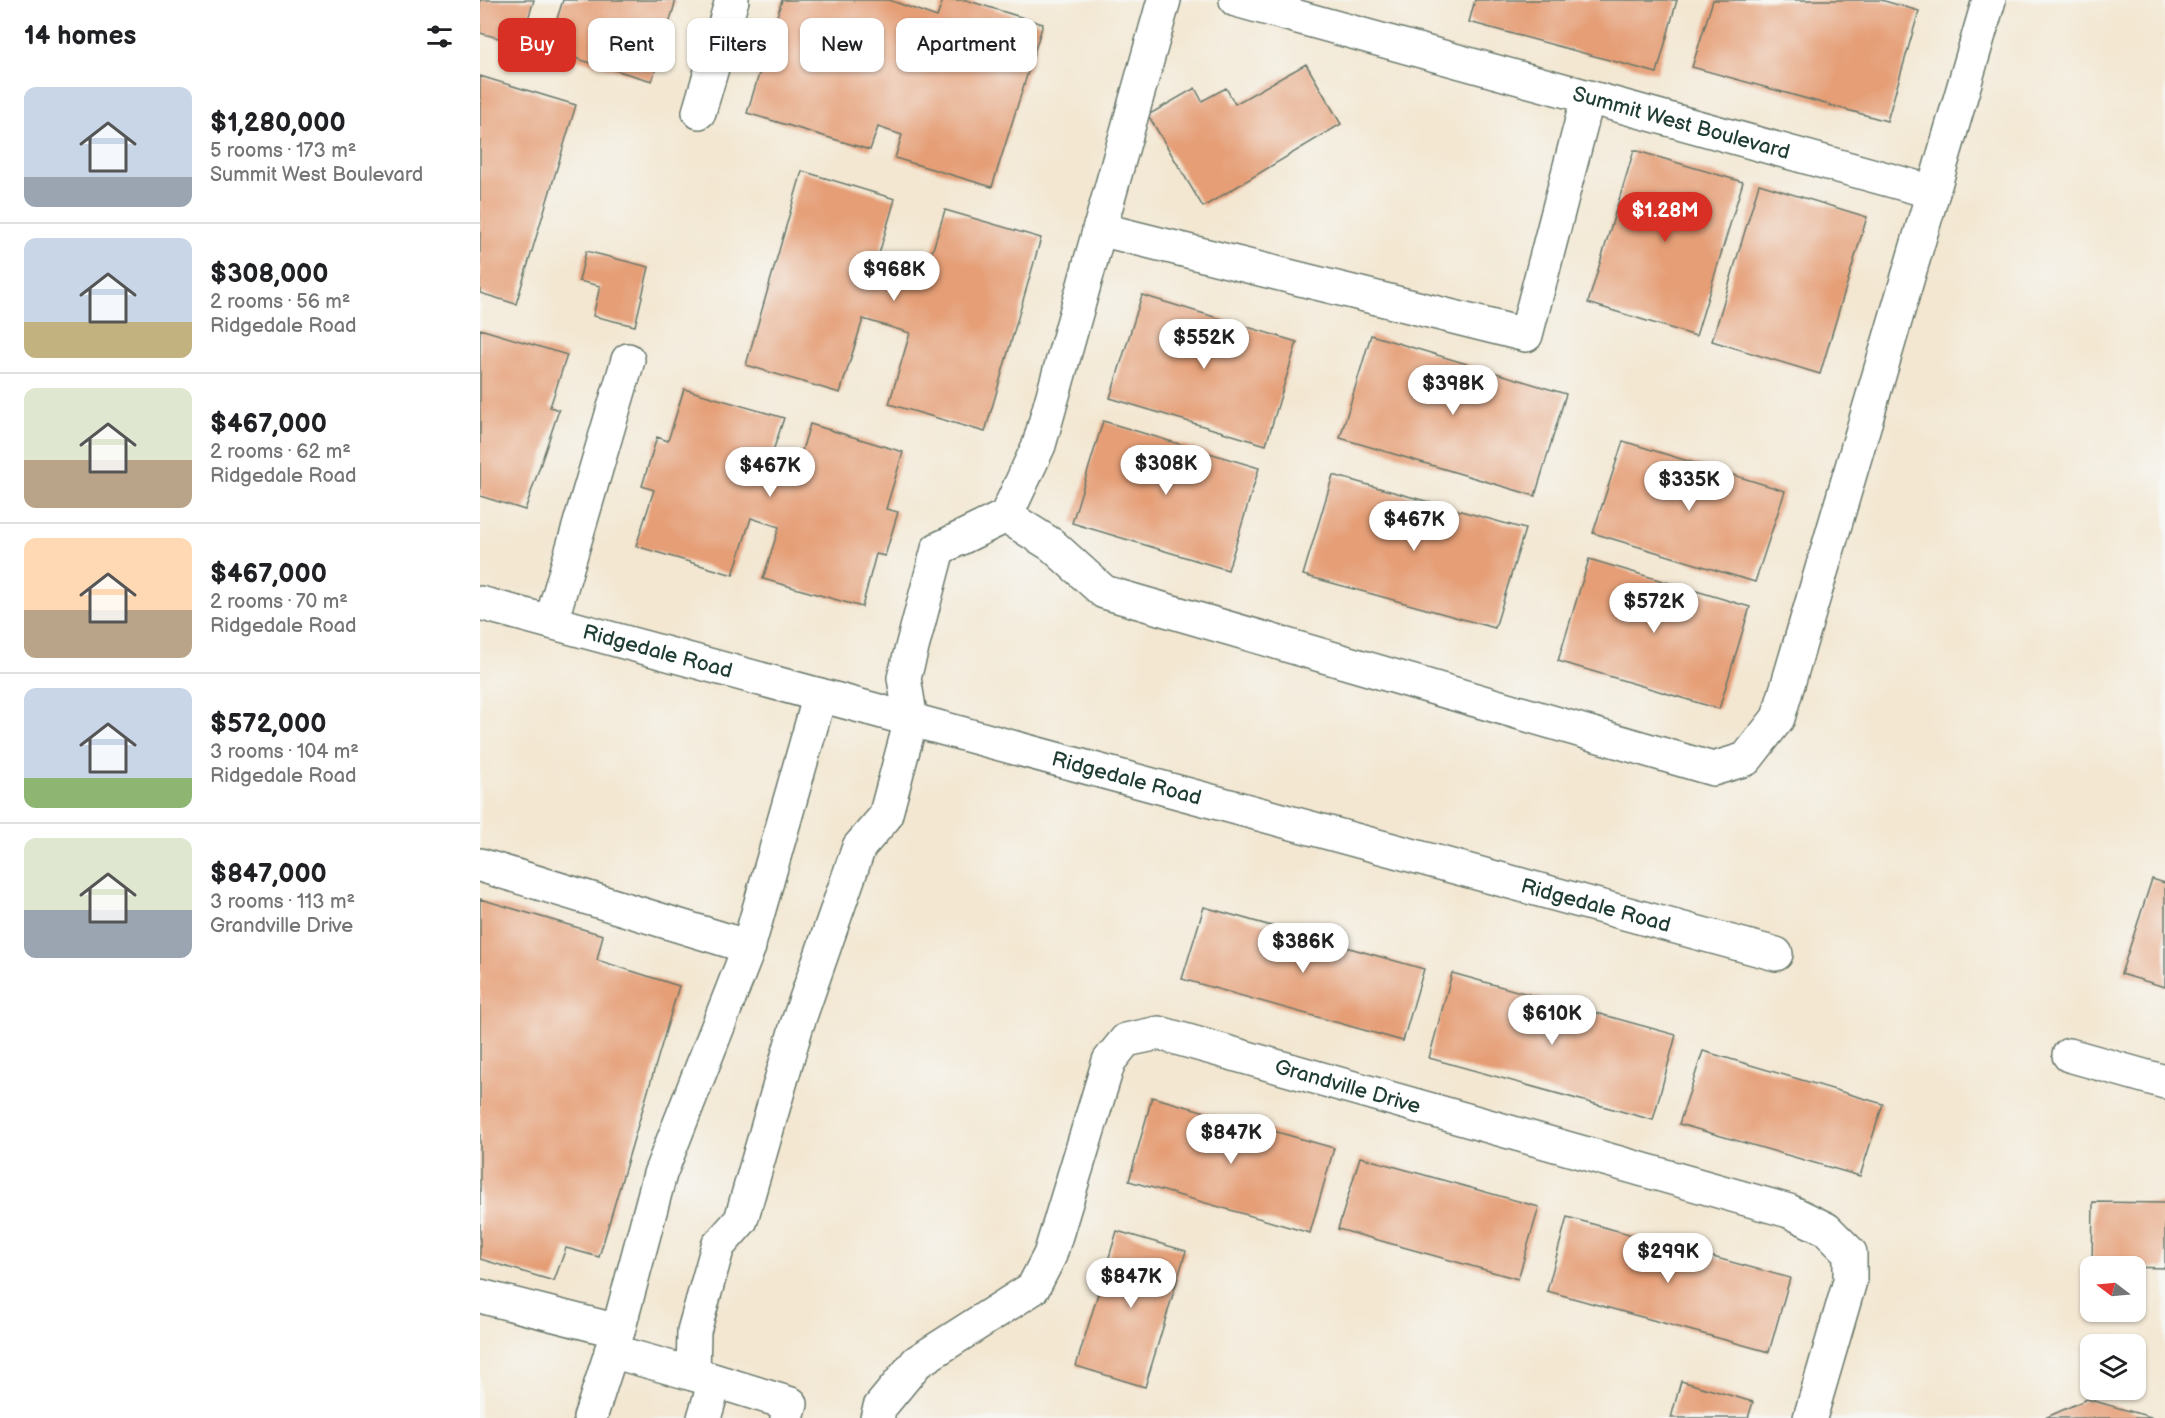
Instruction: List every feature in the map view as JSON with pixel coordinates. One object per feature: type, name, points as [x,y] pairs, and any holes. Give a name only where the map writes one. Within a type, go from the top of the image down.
[{"type":"street","points":[[699,112],[732,0]]},
{"type":"street","points":[[704,1418],[704,1377],[694,1331],[718,1246],[741,1220],[796,1028],[860,847],[885,817],[911,720],[904,678],[939,549],[1006,516],[1039,445],[1164,0]]},
{"type":"street","name":"Summit West Boulevard","points":[[1236,0],[1934,192]]},
{"type":"street","points":[[1006,516],[1052,546],[1104,592],[1713,769],[1746,759],[1778,718],[1989,0]]},
{"type":"street","points":[[1099,229],[1526,335],[1588,97]]},
{"type":"street","points":[[551,622],[628,360]]},
{"type":"street","name":"Ridgedale Road","points":[[480,603],[1776,954]]},
{"type":"street","points":[[591,1418],[615,1341],[660,1174],[749,947],[820,695]]},
{"type":"street","points":[[480,865],[749,947]]},
{"type":"street","name":"Grandville Drive","points":[[877,1418],[880,1407],[917,1362],[1033,1288],[1050,1255],[1109,1060],[1126,1040],[1159,1033],[1789,1211],[1826,1229],[1850,1253],[1850,1281],[1810,1418]]},
{"type":"street","points":[[2069,1055],[2165,1082]]},
{"type":"street","points":[[480,1296],[615,1341],[704,1377],[791,1404],[787,1418]]},
{"type":"building","points":[[480,0],[534,0],[528,18],[498,18],[498,38],[480,33]]},
{"type":"building","points":[[563,0],[676,0],[671,18],[588,18],[588,62],[576,59],[576,18],[557,18]]},
{"type":"building","points":[[782,0],[889,0],[937,17],[943,0],[966,0],[1024,18],[896,18],[896,72],[1028,72],[992,187],[895,158],[902,135],[878,127],[870,150],[747,113],[760,72],[788,72],[788,18],[776,18]]},
{"type":"building","points":[[1475,0],[1677,0],[1657,73],[1469,22]]},
{"type":"building","points":[[1713,0],[1881,0],[1919,11],[1887,121],[1692,67]]},
{"type":"building","points":[[1037,22],[1043,24],[1037,43]]},
{"type":"building","points":[[1306,64],[1341,124],[1203,207],[1148,115],[1195,88],[1202,101],[1226,88],[1235,104]]},
{"type":"building","points":[[622,72],[655,72],[652,81]]},
{"type":"building","points":[[480,76],[576,105],[516,304],[480,293]]},
{"type":"building","points":[[1634,150],[1743,182],[1696,336],[1588,303]]},
{"type":"building","points":[[802,171],[895,199],[874,271],[922,285],[945,210],[1041,238],[985,432],[889,404],[910,333],[863,319],[840,393],[746,365]]},
{"type":"building","points":[[1759,184],[1867,217],[1820,374],[1712,341]]},
{"type":"building","points":[[586,251],[649,267],[635,326],[593,316],[600,286],[579,281]]},
{"type":"building","points":[[1142,295],[1297,342],[1266,445],[1110,398]]},
{"type":"building","points":[[480,329],[567,355],[550,407],[559,410],[525,510],[480,496]]},
{"type":"building","points":[[1371,335],[1566,394],[1535,496],[1340,438]]},
{"type":"building","points":[[684,389],[784,418],[768,466],[795,473],[810,424],[903,452],[886,509],[898,512],[885,556],[876,554],[862,607],[763,579],[779,527],[751,518],[733,575],[636,546],[654,490],[642,486],[657,437],[668,441]]},
{"type":"building","points":[[1103,421],[1259,468],[1228,570],[1072,523]]},
{"type":"building","points":[[1623,441],[1785,491],[1755,582],[1593,533]]},
{"type":"building","points":[[1333,475],[1525,529],[1495,628],[1303,575]]},
{"type":"building","points":[[1589,559],[1750,607],[1719,709],[1558,661]]},
{"type":"building","points":[[2152,879],[2165,883],[2165,987],[2121,974]]},
{"type":"building","points":[[480,899],[603,935],[597,960],[679,986],[599,1257],[566,1248],[554,1281],[480,1259]]},
{"type":"building","points":[[1204,907],[1424,969],[1403,1041],[1182,979]]},
{"type":"building","points":[[1452,973],[1676,1035],[1653,1120],[1429,1058]]},
{"type":"building","points":[[1703,1051],[1883,1104],[1860,1176],[1679,1124]]},
{"type":"building","points":[[1152,1097],[1334,1148],[1310,1233],[1129,1181]]},
{"type":"building","points":[[1360,1157],[1539,1207],[1518,1279],[1338,1229]]},
{"type":"building","points":[[2093,1202],[2165,1203],[2165,1268],[2146,1267],[2146,1256],[2092,1256]]},
{"type":"building","points":[[1567,1217],[1790,1278],[1769,1352],[1547,1291]]},
{"type":"building","points":[[1117,1231],[1186,1251],[1145,1387],[1076,1366]]},
{"type":"building","points":[[1681,1381],[1753,1402],[1748,1418],[1671,1418]]},
{"type":"building","points":[[2085,1400],[2151,1417],[2151,1418],[2045,1418]]}]
